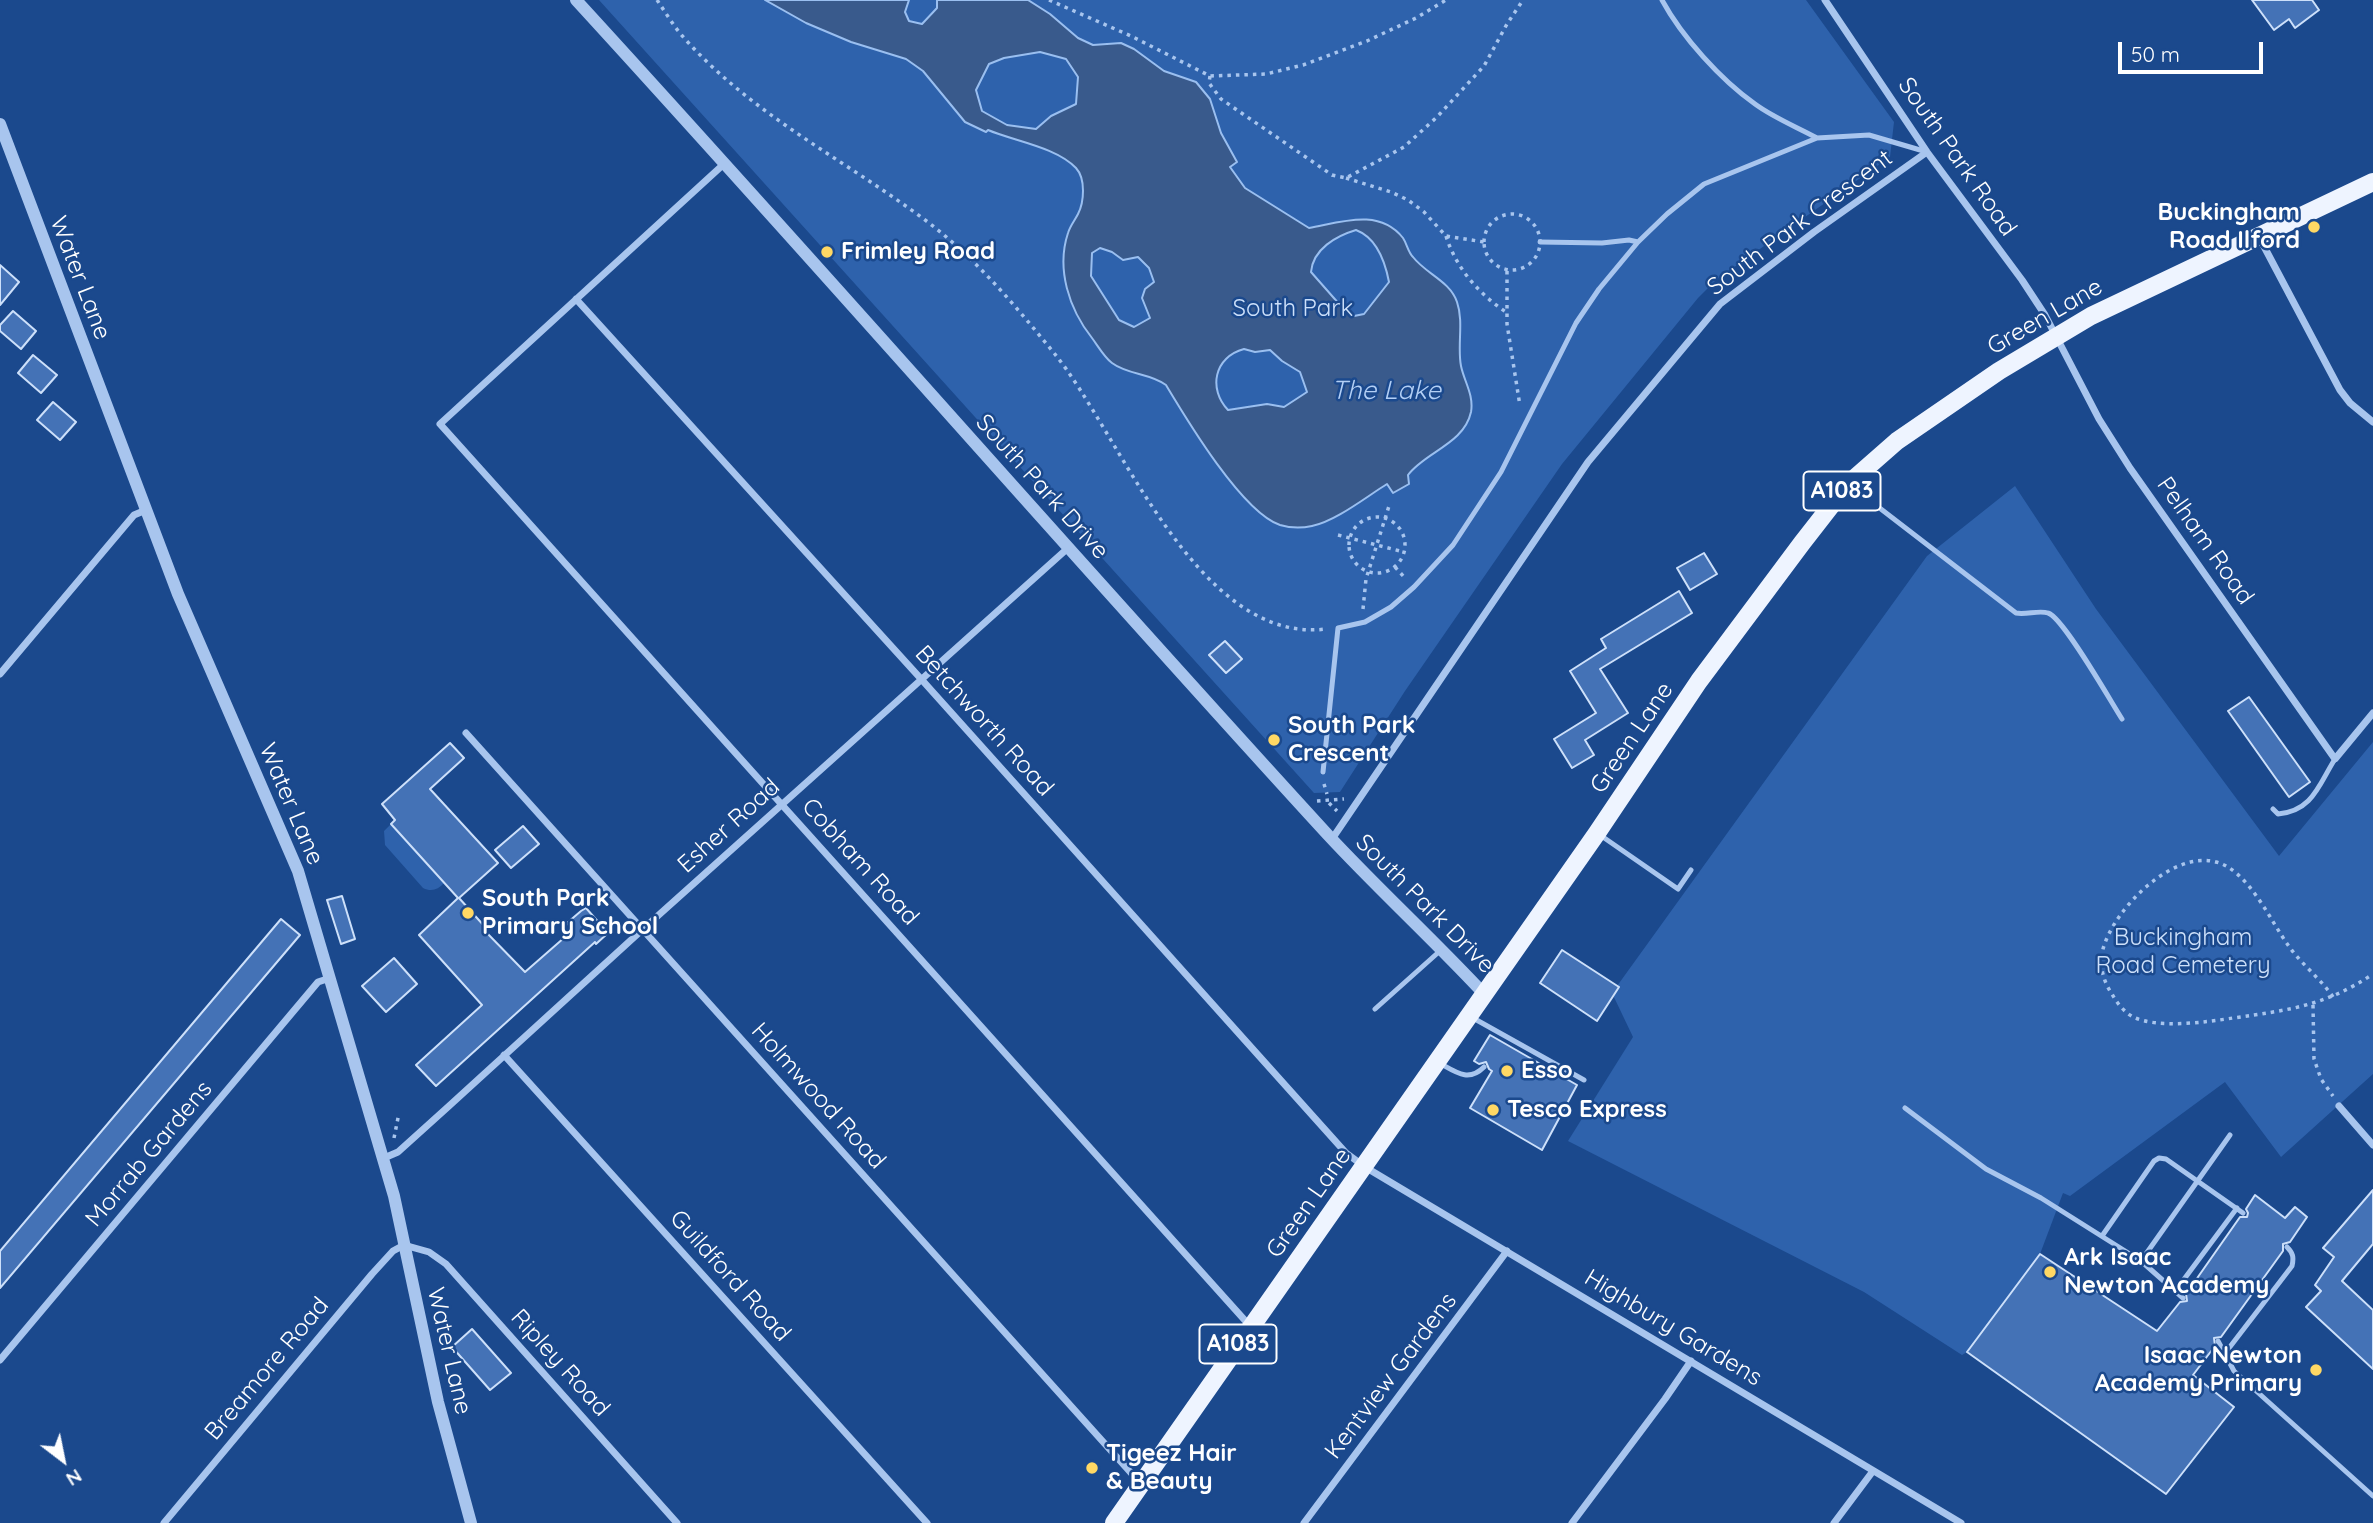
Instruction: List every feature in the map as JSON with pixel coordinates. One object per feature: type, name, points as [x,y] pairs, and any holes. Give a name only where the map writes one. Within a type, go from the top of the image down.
[{"type":"main road","name":"Green Lane","points":[[1114,1523],[1597,834],[1699,681],[1848,484],[1897,441],[1999,371],[2091,316],[2373,182]]},
{"type":"street","name":"South Park Drive","points":[[576,0],[1301,806],[1485,995]]},
{"type":"street","name":"South Park Road","points":[[1825,0],[1927,152],[2022,280],[2056,337]]},
{"type":"street","name":"Water Lane","points":[[0,124],[212,677],[298,871],[384,1158],[438,1402],[471,1523]]},
{"type":"street","name":"South Park Crescent","points":[[1332,839],[1588,461],[1720,304],[1927,152]]},
{"type":"street","points":[[576,299],[725,163]]},
{"type":"street","points":[[2259,236],[2340,390],[2350,403],[2373,422]]},
{"type":"street","name":"Cobham Road","points":[[576,299],[440,424],[1250,1327]]},
{"type":"street","name":"Betchworth Road","points":[[576,299],[1346,1153],[1365,1167]]},
{"type":"street","name":"Pelham Road","points":[[2056,337],[2099,419],[2130,468],[2335,759]]},
{"type":"street","points":[[0,674],[134,515],[146,510]]},
{"type":"street","name":"Esher Road","points":[[384,1158],[398,1152],[1068,548]]},
{"type":"street","points":[[2335,759],[2373,713]]},
{"type":"street","name":"Holmwood Road","points":[[466,733],[1141,1484]]},
{"type":"street","name":"Morrab Gardens","points":[[0,1360],[318,982],[330,978]]},
{"type":"street","name":"Guildford Road","points":[[504,1055],[928,1523]]},
{"type":"street","points":[[2339,1105],[2373,1145]]},
{"type":"street","name":"Highbury Gardens","points":[[1365,1167],[1961,1523]]},
{"type":"street","name":"Breamore Road","points":[[164,1523],[372,1274],[393,1251],[404,1245]]},
{"type":"street","name":"Ripley Road","points":[[404,1245],[429,1252],[446,1264],[677,1523]]},
{"type":"street","name":"Kentview Gardens","points":[[1304,1523],[1507,1251]]},
{"type":"street","points":[[1572,1523],[1691,1361]]},
{"type":"street","points":[[1834,1523],[1874,1471]]},
{"type":"lane","points":[[1662,0],[1692,41],[1733,86],[1757,106],[1817,138]]},
{"type":"lane","points":[[1323,772],[1339,628],[1365,622],[1391,607],[1414,587],[1453,544],[1501,472],[1576,323],[1637,242],[1704,184],[1817,138],[1870,135],[1927,152]]},
{"type":"lane","points":[[1540,242],[1637,242]]},
{"type":"lane","points":[[1848,484],[2018,614],[2048,612],[2054,616],[2072,639],[2122,719]]},
{"type":"lane","points":[[2273,809],[2278,814],[2293,813],[2305,804],[2319,790],[2335,759]]},
{"type":"lane","points":[[1597,834],[1678,888],[1691,870]]},
{"type":"lane","points":[[1375,1009],[1441,950]]},
{"type":"lane","points":[[1470,1016],[1501,1038],[1584,1080]]},
{"type":"lane","points":[[1437,1062],[1464,1076],[1471,1076],[1484,1067]]},
{"type":"lane","points":[[1905,1108],[1986,1169],[2041,1198],[2141,1261],[2183,1298]]},
{"type":"lane","points":[[2141,1261],[2230,1135]]},
{"type":"lane","points":[[2102,1236],[2154,1161],[2159,1158],[2166,1159],[2240,1211],[2176,1290]]},
{"type":"lane","points":[[2225,1352],[2292,1266],[2294,1258],[2287,1247]]},
{"type":"lane","points":[[2218,1341],[2234,1371],[2373,1496]]},
{"type":"path","points":[[657,0],[683,37],[736,89],[781,124],[923,219],[987,275],[1056,355],[1145,496],[1185,550],[1226,595],[1286,629],[1303,631],[1339,628]]},
{"type":"path","points":[[1049,0],[1210,76],[1266,74],[1303,65],[1367,41],[1416,18],[1446,0]]},
{"type":"path","points":[[1346,178],[1396,152],[1437,117],[1484,66],[1524,0]]},
{"type":"path","points":[[1210,76],[1209,83],[1221,99],[1332,175],[1391,192],[1424,212],[1446,236],[1456,262],[1464,273],[1495,304],[1507,312]]},
{"type":"path","points":[[1514,214],[1524,216],[1532,223],[1539,232],[1540,242],[1538,254],[1530,264],[1519,270],[1507,271],[1497,267],[1489,259],[1484,242],[1487,229],[1493,220],[1514,214]]},
{"type":"path","points":[[1446,236],[1484,242]]},
{"type":"path","points":[[1507,271],[1507,312],[1521,419],[1527,422]]},
{"type":"path","points":[[1365,622],[1362,612],[1368,572],[1389,506]]},
{"type":"path","points":[[1367,518],[1385,518],[1393,522],[1403,535],[1404,552],[1401,560],[1389,571],[1368,572],[1356,565],[1352,559],[1349,538],[1359,523],[1367,518]]},
{"type":"path","points":[[1338,535],[1404,552]]},
{"type":"path","points":[[1301,806],[1312,801],[1346,799],[1366,789]]},
{"type":"path","points":[[2333,997],[2289,947],[2244,882],[2231,869],[2217,862],[2194,860],[2182,864],[2149,884],[2108,935],[2103,951],[2105,982],[2122,1009],[2133,1017],[2164,1023],[2212,1021],[2312,1005],[2333,997],[2373,974]]},
{"type":"path","points":[[2312,1005],[2314,1059],[2321,1079],[2339,1105]]},
{"type":"path","points":[[395,1140],[399,1113]]},
{"type":"green space","name":"South Park","points":[[599,0],[1806,0],[1894,122],[1890,157],[1716,280],[1698,298],[1562,464],[1405,691],[1340,792],[1314,793]]},
{"type":"green space","name":"Buckingham Road Cemetery","points":[[2015,486],[2096,609],[2279,856],[2373,742],[2373,1074],[2281,1157],[2225,1082],[2070,1196],[2063,1193],[2040,1254],[1967,1352],[1962,1355],[1864,1292],[1568,1141],[1633,1037],[1612,993],[1927,556]]},
{"type":"green space","points":[[391,824],[444,883],[432,890],[423,888],[385,845],[384,831]]},
{"type":"water","name":"The Lake","points":[[765,0],[909,0],[905,12],[909,21],[922,24],[937,8],[937,0],[1028,0],[1050,14],[1078,38],[1093,45],[1121,43],[1164,71],[1196,82],[1210,99],[1221,133],[1237,162],[1230,167],[1245,188],[1309,228],[1359,219],[1383,223],[1403,238],[1418,263],[1449,288],[1459,310],[1460,358],[1471,400],[1467,423],[1452,440],[1415,467],[1408,475],[1409,484],[1393,493],[1387,484],[1341,514],[1312,526],[1284,526],[1265,517],[1249,503],[1217,463],[1166,385],[1112,363],[1084,327],[1071,302],[1063,261],[1068,233],[1083,197],[1083,184],[1076,168],[1046,150],[988,130],[986,132],[965,122],[923,71],[906,59],[851,42],[806,23]],"holes":[[[1040,52],[1066,59],[1078,77],[1076,104],[1051,116],[1036,129],[1007,125],[982,111],[976,90],[989,64],[1004,58]],[[1356,230],[1375,244],[1389,282],[1364,314],[1354,316],[1340,305],[1311,272],[1321,250]],[[1100,248],[1123,260],[1138,257],[1149,268],[1154,282],[1145,289],[1142,298],[1150,318],[1134,327],[1119,320],[1091,276],[1092,253]],[[1244,349],[1255,352],[1270,350],[1300,372],[1307,392],[1284,407],[1267,404],[1228,410],[1216,384],[1220,366],[1234,353]]]},
{"type":"building","points":[[2252,0],[2312,0],[2319,10],[2295,28],[2289,19],[2274,30]]},
{"type":"building","points":[[0,265],[19,282],[0,305]]},
{"type":"building","points":[[13,311],[36,331],[21,349],[0,331],[0,325]]},
{"type":"building","points":[[33,355],[57,375],[41,393],[18,373]]},
{"type":"building","points":[[53,402],[76,422],[60,440],[37,420]]},
{"type":"building","points":[[1704,553],[1717,574],[1690,590],[1677,568]]},
{"type":"building","points":[[1679,591],[1692,613],[1600,669],[1628,713],[1585,740],[1594,755],[1572,768],[1554,739],[1596,713],[1570,671],[1606,648],[1601,639]]},
{"type":"building","points":[[1225,641],[1242,659],[1226,673],[1209,655]]},
{"type":"building","points":[[2249,697],[2310,782],[2289,797],[2228,711]]},
{"type":"building","points":[[450,743],[464,758],[430,789],[498,863],[459,898],[486,928],[484,930],[525,972],[573,930],[567,923],[586,908],[608,933],[436,1086],[416,1065],[482,1005],[419,935],[458,898],[391,824],[395,820],[382,804]]},
{"type":"building","points":[[523,826],[539,844],[511,868],[495,850]]},
{"type":"building","points":[[342,896],[355,939],[341,944],[327,900]]},
{"type":"building","points":[[281,919],[300,935],[0,1288],[0,1251]]},
{"type":"building","points":[[1562,950],[1619,987],[1597,1021],[1540,983]]},
{"type":"building","points":[[394,958],[417,984],[386,1012],[362,986]]},
{"type":"building","points":[[1490,1035],[1577,1085],[1542,1150],[1470,1108],[1492,1071],[1486,1062],[1479,1064],[1474,1061]]},
{"type":"building","points":[[2373,1190],[2373,1244],[2342,1281],[2373,1310],[2373,1369],[2306,1307],[2321,1291],[2315,1285],[2334,1257],[2323,1248]]},
{"type":"building","points":[[2255,1195],[2285,1218],[2295,1207],[2307,1217],[2290,1242],[2283,1244],[2283,1251],[2221,1337],[2214,1338],[2215,1346],[2193,1375],[2234,1407],[2166,1494],[1967,1352],[2040,1254],[2157,1331],[2180,1302],[2187,1301],[2186,1294],[2240,1217],[2247,1217],[2246,1209]]},
{"type":"building","points":[[472,1329],[511,1373],[490,1390],[452,1347]]},
{"type":"place","name":"Buckingham Road Ilford","points":[[2314,227]]},
{"type":"place","name":"Frimley Road","points":[[827,252]]},
{"type":"place","name":"South Park Crescent","points":[[1274,740]]},
{"type":"place","name":"South Park Primary School","points":[[468,913]]},
{"type":"place","name":"Esso","points":[[1507,1071]]},
{"type":"place","name":"Tesco Express","points":[[1493,1110]]},
{"type":"place","name":"Ark Isaac Newton Academy","points":[[2050,1272]]},
{"type":"place","name":"Isaac Newton Academy Primary","points":[[2316,1370]]},
{"type":"place","name":"Tigeez Hair & Beauty","points":[[1092,1468]]}]
